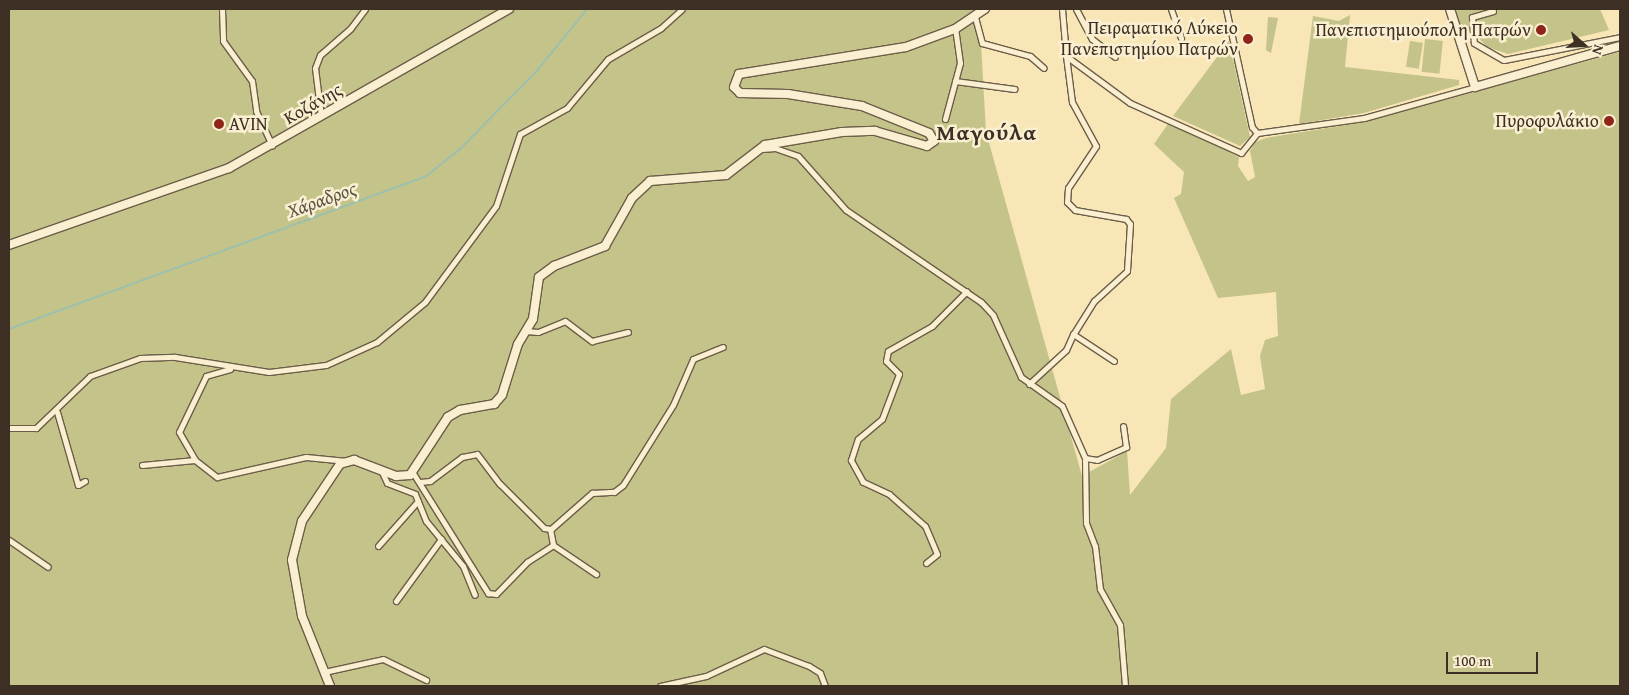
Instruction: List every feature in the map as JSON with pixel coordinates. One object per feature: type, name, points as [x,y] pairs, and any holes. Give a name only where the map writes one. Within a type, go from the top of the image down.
[{"type":"main road","name":"Κοζάνης","points":[[9,244],[214,174],[272,144],[510,9]]},
{"type":"main road","points":[[330,686],[300,610],[292,560],[294,537],[330,475],[347,461],[404,477],[413,473],[448,417],[499,400],[526,331],[533,319],[540,277],[554,266],[606,246],[644,184],[657,179],[726,175],[759,149],[776,142],[857,131],[875,131],[930,146],[932,135],[862,106],[788,94],[745,94],[736,91],[734,83],[739,74],[906,47],[956,29],[975,18],[984,9]]},
{"type":"main road","points":[[1450,9],[1475,87],[1620,46]]},
{"type":"street","points":[[222,9],[223,41],[254,85],[256,111],[272,144]]},
{"type":"street","points":[[321,116],[314,68],[320,55],[347,32],[364,9]]},
{"type":"street","points":[[9,428],[36,428],[57,412],[90,376],[140,358],[175,357],[269,372],[326,365],[377,342],[425,302],[496,206],[520,134],[567,108],[608,59],[661,28],[682,9]]},
{"type":"street","points":[[1029,384],[1066,350],[1072,334],[1094,301],[1127,271],[1130,224],[1126,219],[1080,212],[1067,202],[1068,188],[1096,146],[1072,102],[1062,9]]},
{"type":"street","points":[[1076,9],[1092,38],[1115,57]]},
{"type":"street","points":[[1172,9],[1181,38]]},
{"type":"street","points":[[1226,9],[1252,127],[1257,133]]},
{"type":"street","points":[[1493,11],[1472,17],[1474,43],[1489,55],[1504,60],[1620,37]]},
{"type":"street","points":[[975,18],[982,44],[1030,56],[1044,68]]},
{"type":"street","points":[[945,119],[960,63],[956,29]]},
{"type":"street","points":[[1066,56],[1130,103],[1241,152],[1257,133],[1364,118],[1475,87]]},
{"type":"street","points":[[955,81],[1014,90]]},
{"type":"street","points":[[759,149],[775,148],[798,156],[846,210],[906,247],[923,266],[967,291],[993,315],[1013,365],[1029,384],[1062,406],[1085,458],[1086,523],[1095,546],[1100,588],[1120,625],[1125,686]]},
{"type":"street","points":[[926,563],[937,554],[925,526],[889,494],[863,482],[850,460],[858,439],[882,418],[899,374],[886,361],[888,351],[932,326],[967,291]]},
{"type":"street","points":[[526,331],[538,332],[565,321],[592,341],[628,332]]},
{"type":"street","points":[[1072,334],[1114,360]]},
{"type":"street","points":[[550,529],[592,493],[614,492],[624,485],[672,405],[692,359],[723,347]]},
{"type":"street","points":[[236,368],[206,376],[190,402],[179,432],[195,460],[223,478],[306,457],[347,461]]},
{"type":"street","points":[[57,412],[78,485],[85,481]]},
{"type":"street","points":[[1085,458],[1097,460],[1126,447],[1123,426]]},
{"type":"street","points":[[420,482],[430,481],[462,457],[477,454],[500,484],[550,529],[553,545],[596,574]]},
{"type":"street","points":[[142,465],[195,460]]},
{"type":"street","points":[[381,470],[387,482],[410,491],[418,500],[440,539],[463,566],[475,595]]},
{"type":"street","points":[[413,473],[420,482],[441,522],[488,593],[496,594],[527,562],[553,545]]},
{"type":"street","points":[[378,546],[418,500]]},
{"type":"street","points":[[396,602],[440,539]]},
{"type":"street","points":[[9,540],[48,567]]},
{"type":"street","points":[[660,686],[706,676],[764,649],[809,666],[820,673],[825,686]]},
{"type":"street","points":[[324,672],[383,659],[426,680]]},
{"type":"shaded area","points":[[9,9],[979,9],[986,132],[1082,476],[1127,451],[1130,495],[1166,448],[1171,399],[1231,349],[1241,395],[1265,389],[1260,356],[1265,340],[1278,336],[1276,292],[1218,298],[1174,198],[1181,194],[1184,172],[1154,144],[1170,121],[1239,157],[1238,166],[1248,181],[1255,177],[1250,151],[1255,142],[1266,138],[1364,122],[1620,52],[1620,686],[9,686]]},
{"type":"shaded area","points":[[1454,9],[1600,9],[1609,30],[1508,54],[1487,47],[1473,32],[1462,35]]},
{"type":"shaded area","points":[[1350,15],[1345,67],[1459,80],[1459,85],[1364,113],[1299,124],[1313,16],[1339,21]]},
{"type":"shaded area","points":[[1268,17],[1278,18],[1271,53],[1266,50]]},
{"type":"shaded area","points":[[1425,39],[1443,41],[1439,74],[1422,72]]},
{"type":"shaded area","points":[[1229,41],[1250,137],[1240,146],[1173,116]]},
{"type":"shaded area","points":[[1410,41],[1423,43],[1419,69],[1406,67]]},
{"type":"waterway","name":"Χάραδρος","points":[[9,329],[425,177],[460,149],[535,73],[587,9]]},
{"type":"place","name":"Πανεπιστημιούπολη Πατρών","points":[[1541,30]]},
{"type":"place","name":"Πειραματικό Λύκειο Πανεπιστημίου Πατρών","points":[[1248,39]]},
{"type":"place","name":"Πυροφυλάκιο","points":[[1609,121]]},
{"type":"place","name":"AVIN","points":[[219,124]]},
{"type":"district","name":"Μαγούλα","points":[[987,133]]}]
